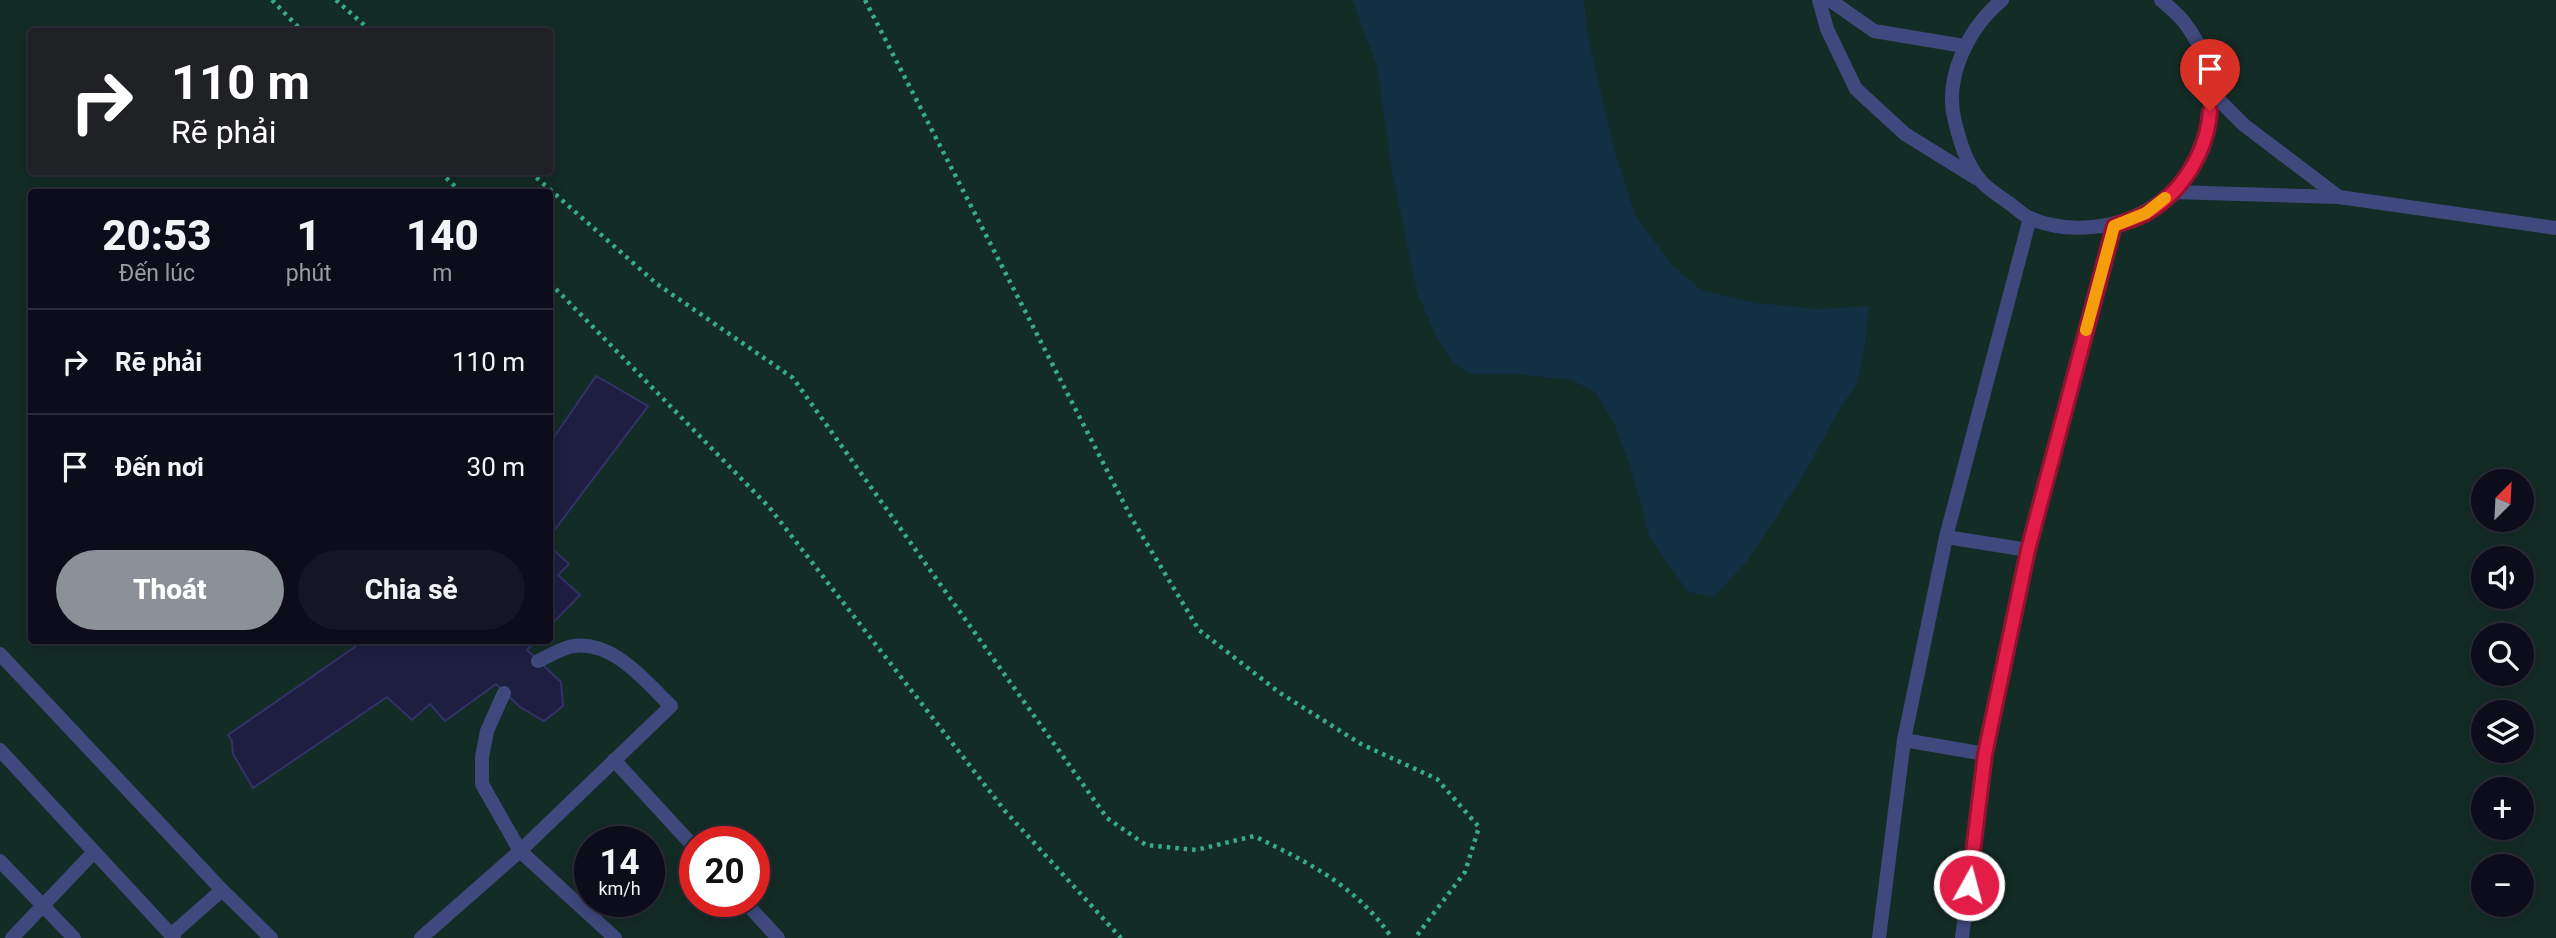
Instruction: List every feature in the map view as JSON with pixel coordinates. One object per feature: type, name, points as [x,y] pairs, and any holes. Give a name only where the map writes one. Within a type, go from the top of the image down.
[{"type":"street","points":[[1819,0],[1827,29],[1856,89],[1905,134],[1980,181],[2029,218],[2071,229],[2114,226],[2146,213],[2173,192],[2195,163],[2204,141],[2208,129],[2211,92],[2203,55],[2184,22],[2161,0]]},
{"type":"street","points":[[1830,0],[1874,32],[1964,46]]},
{"type":"street","points":[[1980,181],[1962,150],[1953,115],[1954,80],[1964,46],[1985,14],[2002,0]]},
{"type":"street","points":[[2211,92],[2244,125],[2339,197]]},
{"type":"street","points":[[2173,192],[2339,197],[2556,228]]},
{"type":"street","points":[[1879,938],[1904,740],[1946,537],[2029,218]]},
{"type":"street","points":[[1962,938],[1985,754],[2028,550],[2114,226]]},
{"type":"street","points":[[1946,537],[2028,550]]},
{"type":"street","points":[[421,938],[520,851],[671,706],[622,660],[592,646],[572,646],[538,661]]},
{"type":"street","points":[[0,654],[222,890],[271,938]]},
{"type":"street","points":[[504,693],[487,731],[482,757],[482,784],[520,851],[615,938]]},
{"type":"street","points":[[1904,740],[1985,754]]},
{"type":"street","points":[[0,750],[172,937],[222,890]]},
{"type":"street","points":[[614,760],[679,831]]},
{"type":"street","points":[[12,938],[94,852]]},
{"type":"street","points":[[0,861],[74,938]]},
{"type":"street","points":[[759,917],[778,938]]},
{"type":"path","points":[[272,0],[299,28]]},
{"type":"path","points":[[336,0],[368,28]]},
{"type":"path","points":[[865,0],[1132,519],[1199,630],[1280,693],[1349,737],[1437,779],[1479,827],[1465,872],[1415,938]]},
{"type":"path","points":[[443,175],[458,189]]},
{"type":"path","points":[[533,175],[549,189]]},
{"type":"path","points":[[553,192],[657,284],[793,378],[1107,818],[1146,845],[1196,850],[1254,836],[1324,871],[1375,914],[1392,938]]},
{"type":"path","points":[[553,286],[769,507],[1005,811],[1121,938]]},
{"type":"green space","points":[[0,0],[2556,0],[2556,938],[0,938]]},
{"type":"water","points":[[1352,0],[1584,0],[1588,38],[1615,151],[1635,215],[1672,265],[1701,290],[1755,303],[1820,309],[1869,306],[1857,383],[1836,415],[1805,473],[1747,561],[1714,597],[1688,592],[1650,538],[1630,466],[1614,423],[1596,393],[1572,380],[1513,374],[1472,374],[1453,363],[1435,334],[1417,292],[1393,177],[1377,66]]},
{"type":"building","points":[[596,376],[648,406],[553,532],[553,439]]},
{"type":"building","points":[[553,550],[569,564],[558,575],[580,595],[553,623]]},
{"type":"building","points":[[359,644],[532,644],[527,650],[561,682],[563,706],[544,721],[520,707],[496,684],[445,721],[430,704],[412,720],[387,697],[253,788],[233,754],[232,741],[228,735]]},
{"type":"slow traffic","points":[[2086,330],[2114,226],[2146,213],[2165,198]]},
{"type":"route","points":[[1969,885],[1985,754],[2028,550],[2114,226],[2146,213],[2173,192],[2195,163],[2208,129],[2210,111]]}]
